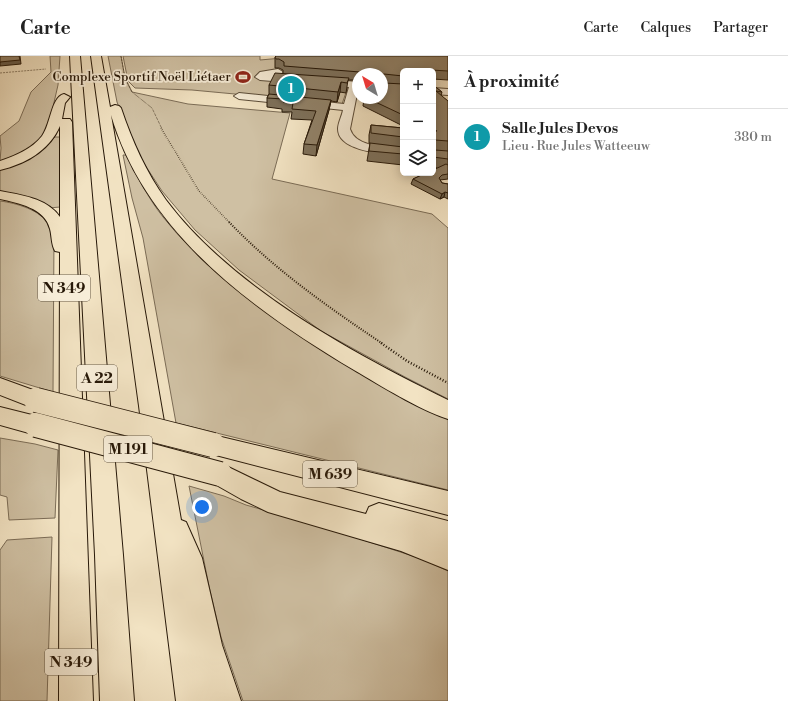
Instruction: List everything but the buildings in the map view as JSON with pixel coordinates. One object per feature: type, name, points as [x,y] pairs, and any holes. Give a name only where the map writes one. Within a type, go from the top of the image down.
[{"type":"highway","name":"A 22","points":[[69,58],[107,531],[117,701]]},
{"type":"highway","points":[[97,58],[106,80],[124,136],[137,164],[159,199],[189,235],[233,276],[300,325],[363,366],[448,410]]},
{"type":"highway","points":[[97,58],[193,701]]},
{"type":"highway","points":[[0,166],[26,155],[48,140],[54,127],[60,100],[64,93],[69,250],[76,701]]},
{"type":"highway","name":"N 349","points":[[0,195],[22,200],[40,208],[48,213],[57,226],[70,351]]},
{"type":"highway","points":[[0,386],[36,400]]},
{"type":"highway","name":"M 191","points":[[0,391],[212,445]]},
{"type":"highway","name":"M 191","points":[[0,416],[220,474]]},
{"type":"highway","points":[[0,420],[36,425]]},
{"type":"highway","name":"M 639","points":[[212,445],[448,503]]},
{"type":"highway","points":[[220,474],[277,503],[404,538],[448,556]]},
{"type":"highway","name":"M 639","points":[[220,474],[448,534]]},
{"type":"highway","points":[[165,507],[188,558],[206,645],[224,701]]},
{"type":"highway","name":"N 349","points":[[68,701],[75,623]]},
{"type":"street","points":[[278,72],[263,74],[260,77],[352,85]]},
{"type":"street","points":[[436,91],[448,92]]},
{"type":"street","points":[[239,96],[300,101],[311,104],[349,108]]},
{"type":"street","points":[[352,98],[343,132],[350,140],[372,148],[400,152]]},
{"type":"path","points":[[121,56],[125,78],[132,92],[152,108],[161,128],[199,191],[246,240],[282,273],[407,361],[448,382]]},
{"type":"path","points":[[0,73],[46,69]]},
{"type":"shaded area","points":[[50,56],[60,56],[58,85],[47,133],[30,149],[0,162],[0,136],[19,121],[31,92],[51,72]]},
{"type":"shaded area","points":[[108,56],[121,56],[125,78],[132,92],[188,104],[290,113],[272,179],[432,214],[448,228],[448,399],[321,331],[239,270],[195,230],[162,191],[143,162],[130,136],[117,102]]},
{"type":"shaded area","name":"Complexe Sportif Noël Liétaer","points":[[123,56],[260,56],[260,60],[305,56],[352,72],[352,81],[350,81],[342,104],[192,90],[135,88],[128,81]]},
{"type":"shaded area","points":[[55,137],[60,137],[60,207],[49,208],[0,193],[0,168],[46,146]]},
{"type":"shaded area","points":[[123,155],[126,155],[148,195],[163,217],[191,249],[223,279],[295,332],[333,356],[410,400],[448,419],[448,490],[176,423],[143,238],[132,198]]},
{"type":"shaded area","points":[[0,201],[13,203],[28,208],[40,215],[49,225],[54,237],[53,392],[0,376]]},
{"type":"shaded area","points":[[0,438],[35,444],[58,450],[55,518],[9,520],[7,497],[0,495]]},
{"type":"shaded area","points":[[189,486],[422,559],[448,571],[448,701],[243,701],[221,637]]},
{"type":"shaded area","points":[[52,537],[47,701],[0,701],[0,550],[7,540]]},
{"type":"place","name":"Complexe Sportif Noël Liétaer","points":[[243,77]]},
{"type":"place","name":"Salle Jules Devos","points":[[291,89]]}]
